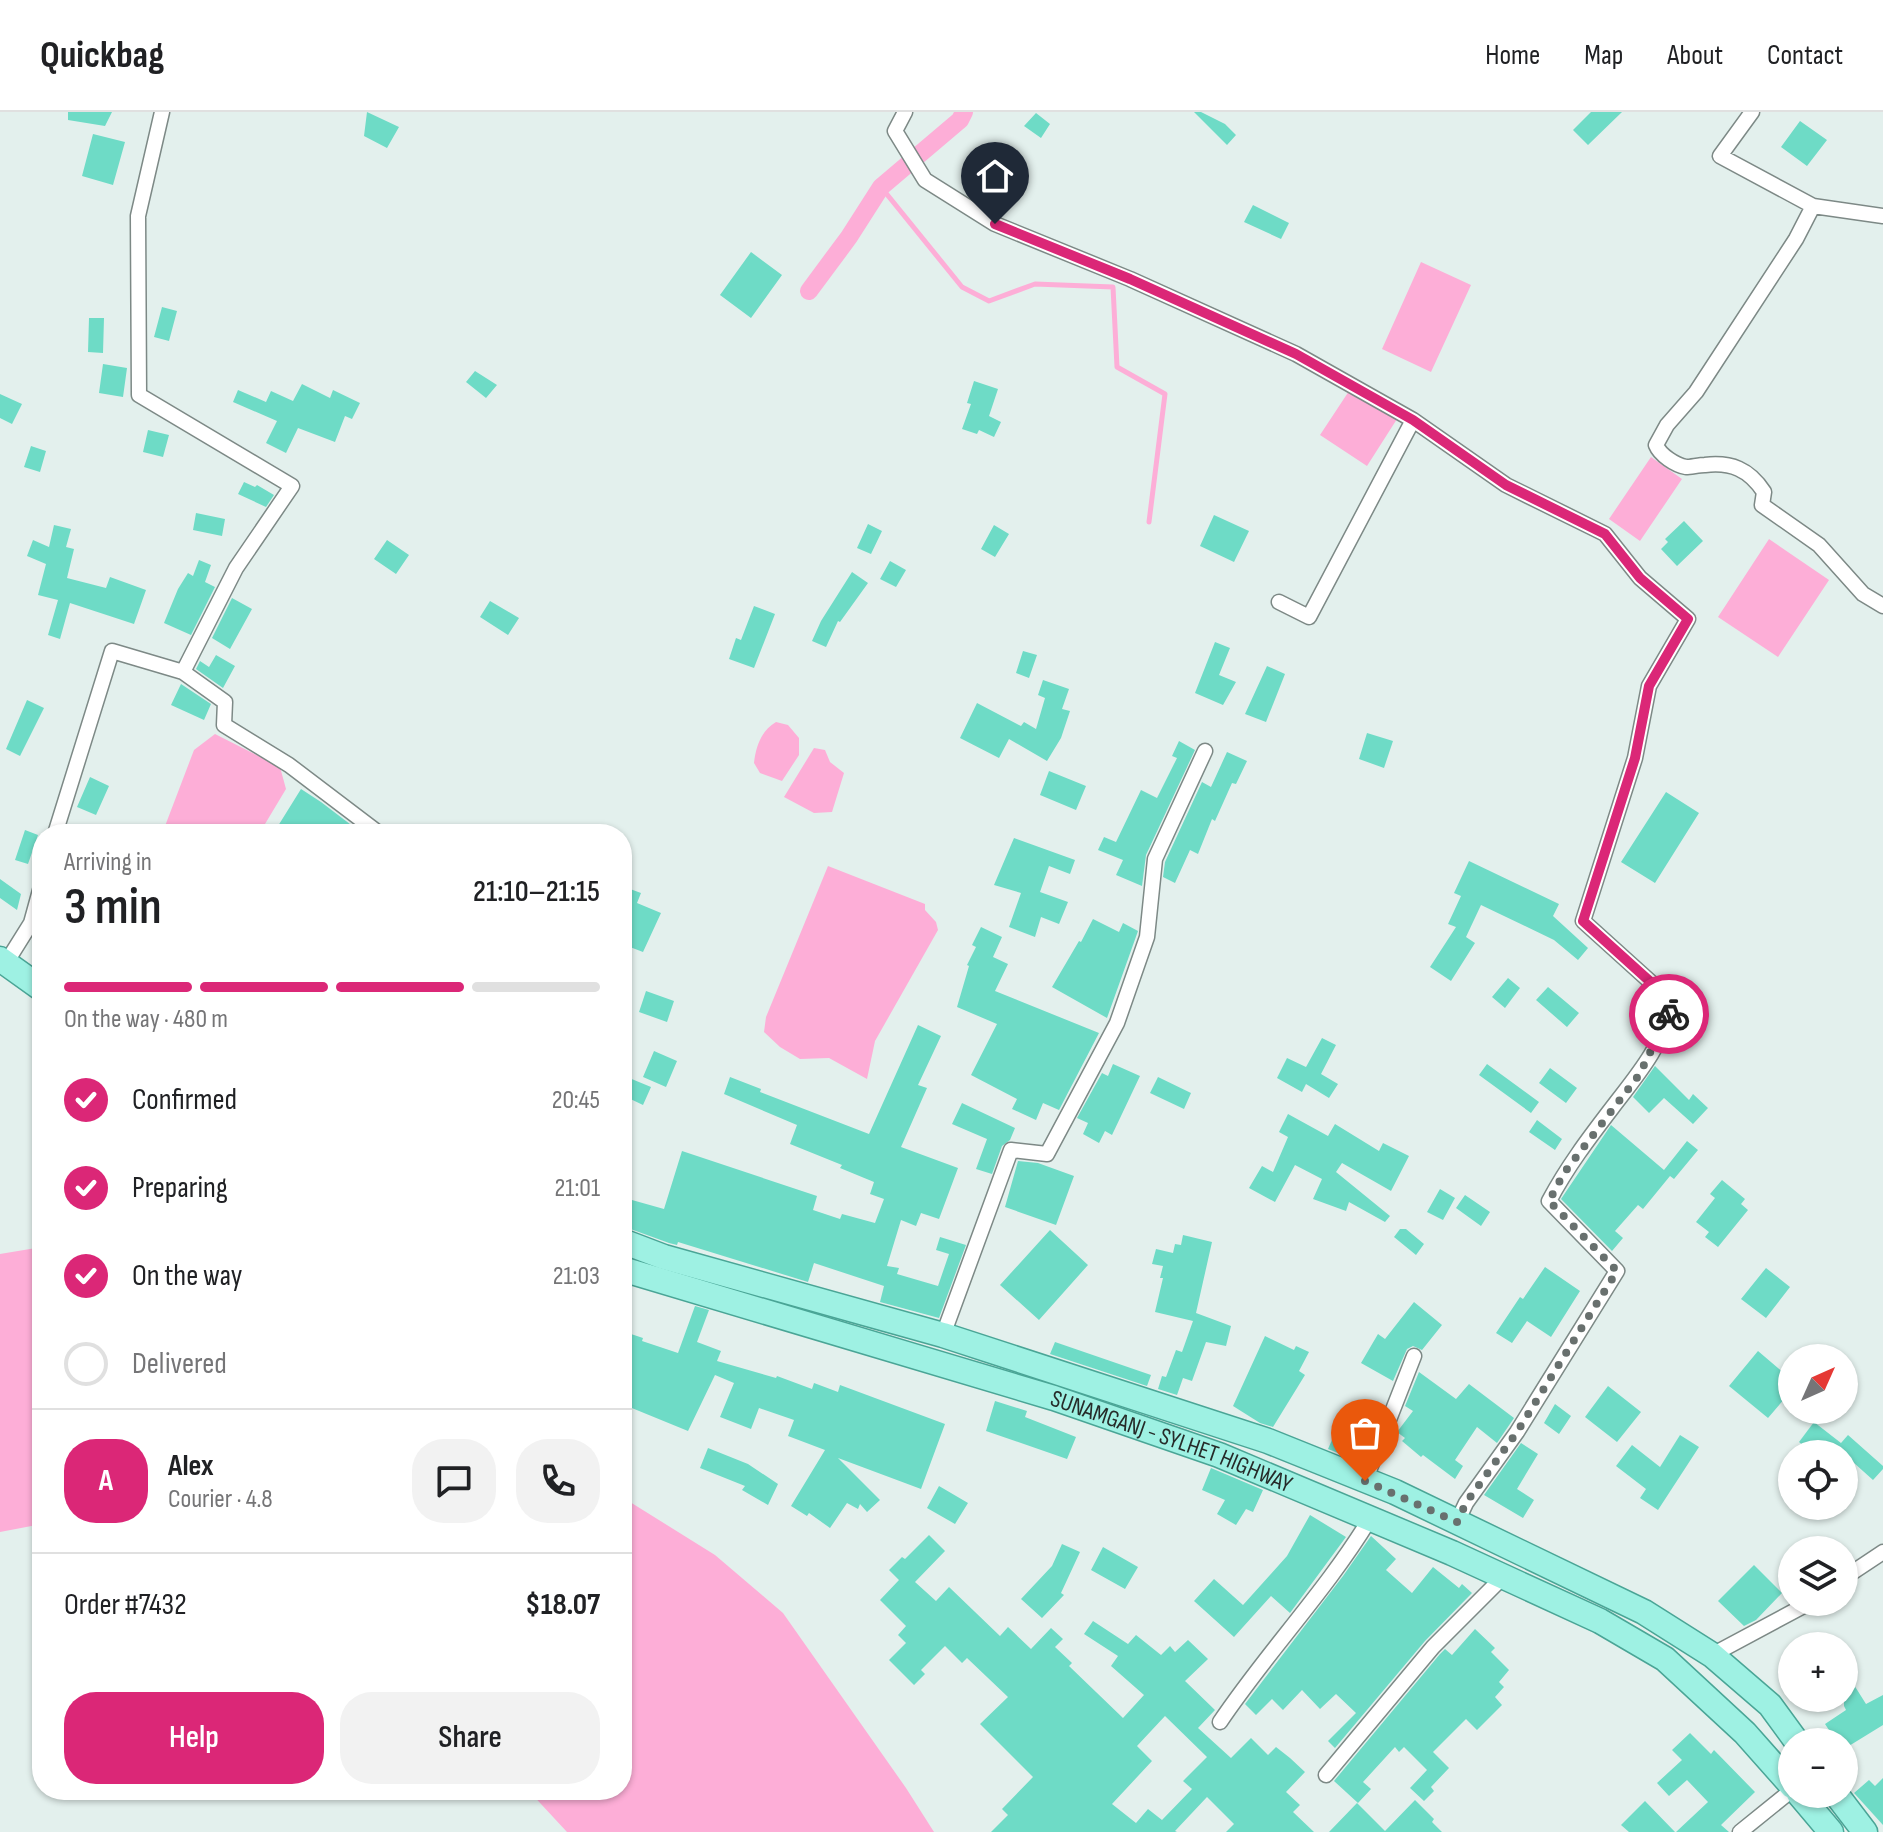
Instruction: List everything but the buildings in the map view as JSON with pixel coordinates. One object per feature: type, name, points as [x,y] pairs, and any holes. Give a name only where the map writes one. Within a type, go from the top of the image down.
[{"type":"main road","points":[[3,961],[32,982]]},
{"type":"main road","name":"SUNAMGANJ - SYLHET HIGHWAY","points":[[632,1245],[664,1257],[943,1335],[1268,1441],[1365,1481],[1644,1612],[1712,1655],[1770,1705],[1787,1728]]},
{"type":"main road","name":"SUNAMGANJ - SYLHET HIGHWAY","points":[[632,1272],[1054,1398],[1219,1455],[1371,1517],[1600,1621],[1665,1659],[1745,1733],[1778,1772]]},
{"type":"main road","points":[[1811,1808],[1831,1832]]},
{"type":"main road","points":[[1847,1808],[1865,1832]]},
{"type":"street","points":[[162,112],[138,216],[139,395],[292,486],[236,568],[183,672]]},
{"type":"street","points":[[905,112],[895,131],[925,180],[995,224],[1130,279],[1296,354],[1413,420],[1506,485],[1605,534],[1640,578],[1688,619],[1649,686],[1635,758],[1583,921],[1655,986],[1670,1007],[1668,1019],[1639,1075],[1564,1173],[1549,1201],[1617,1271],[1517,1432],[1466,1503],[1457,1522]]},
{"type":"street","points":[[1752,112],[1720,156],[1813,206],[1883,216]]},
{"type":"street","points":[[1813,206],[1796,239],[1696,392],[1667,425],[1656,445],[1668,458],[1685,467],[1721,463],[1737,467],[1754,478],[1764,492],[1762,505],[1819,545],[1863,594],[1883,606]]},
{"type":"street","points":[[1279,602],[1309,617],[1413,420]]},
{"type":"street","points":[[58,824],[112,651],[183,672],[225,702],[224,725],[289,765],[367,824]]},
{"type":"street","points":[[943,1335],[1011,1150],[1047,1154],[1117,1023],[1147,937],[1155,859],[1205,751]]},
{"type":"street","points":[[3,961],[32,919]]},
{"type":"street","points":[[1365,1481],[1414,1356]]},
{"type":"street","points":[[1220,1722],[1248,1680],[1350,1551],[1371,1517]]},
{"type":"street","points":[[1858,1569],[1883,1552]]},
{"type":"street","points":[[1326,1775],[1433,1647],[1503,1577]]},
{"type":"street","points":[[1712,1655],[1785,1616]]},
{"type":"street","points":[[1740,1832],[1778,1800]]},
{"type":"shaded area","points":[[1421,262],[1471,285],[1431,372],[1382,349]]},
{"type":"shaded area","points":[[1351,388],[1397,419],[1367,466],[1320,435]]},
{"type":"shaded area","points":[[1651,457],[1682,479],[1640,541],[1609,519]]},
{"type":"shaded area","points":[[1769,539],[1829,580],[1778,657],[1718,617]]},
{"type":"shaded area","points":[[776,722],[788,725],[799,738],[799,755],[782,781],[760,773],[754,763],[760,740]]},
{"type":"shaded area","points":[[215,734],[280,767],[286,789],[265,824],[166,824],[194,750]]},
{"type":"shaded area","points":[[814,748],[825,750],[830,762],[844,773],[832,812],[814,813],[784,797]]},
{"type":"shaded area","points":[[828,866],[925,904],[925,910],[936,922],[938,930],[875,1041],[867,1079],[829,1058],[800,1059],[780,1047],[764,1032],[766,1017]]},
{"type":"shaded area","points":[[32,1249],[32,1526],[0,1532],[0,1254]]},
{"type":"shaded area","points":[[632,1503],[715,1555],[783,1613],[934,1832],[567,1832],[537,1800],[632,1800]]},
{"type":"waterway","points":[[809,291],[881,187],[960,120],[964,112]]},
{"type":"waterway","points":[[881,187],[962,287],[989,301],[1035,284],[1113,287],[1117,367],[1165,394],[1149,522]]},
{"type":"way so far","points":[[1365,1481],[1457,1522],[1466,1503],[1517,1432],[1617,1271],[1549,1201],[1564,1173],[1639,1075],[1669,1014]]},
{"type":"route","points":[[995,224],[1130,279],[1296,354],[1413,420],[1506,485],[1605,534],[1640,578],[1688,619],[1649,686],[1635,758],[1583,921],[1655,986],[1670,1007],[1669,1014]]}]
